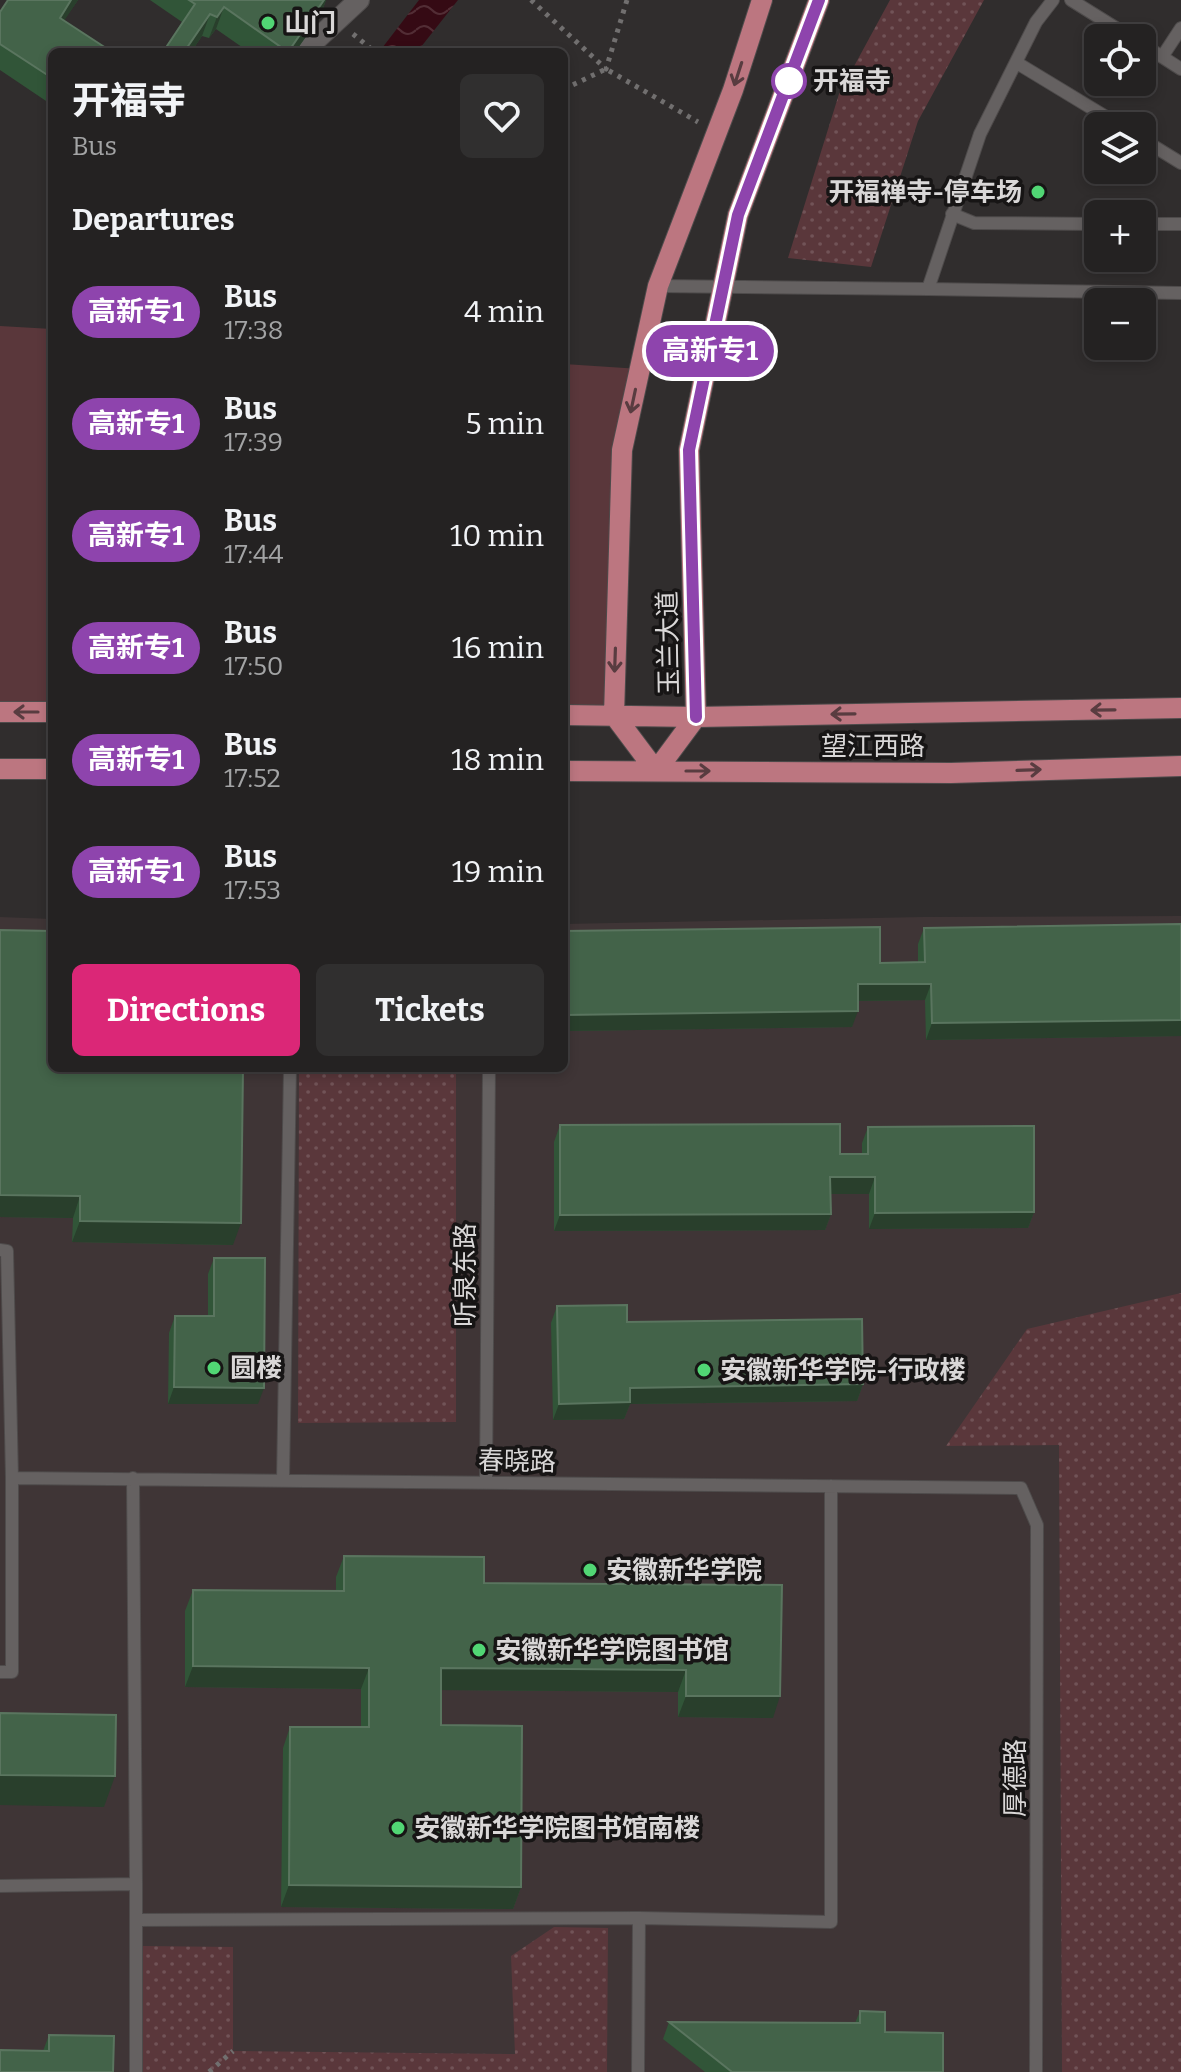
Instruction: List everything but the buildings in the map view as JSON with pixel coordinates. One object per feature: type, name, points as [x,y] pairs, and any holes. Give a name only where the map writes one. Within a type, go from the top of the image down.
[{"type":"main road","name":"玉兰大道","points":[[614,715],[622,450],[658,286],[762,0]]},
{"type":"main road","name":"玉兰大道","points":[[656,771],[696,717],[689,450],[738,215],[819,0]]},
{"type":"main road","name":"望江西路","points":[[568,715],[696,717],[1181,708]]},
{"type":"main road","points":[[0,712],[48,712]]},
{"type":"main road","points":[[614,715],[656,771]]},
{"type":"main road","name":"望江西路","points":[[568,771],[951,773],[1181,766]]},
{"type":"main road","points":[[0,769],[48,769]]},
{"type":"street","points":[[307,48],[359,0]]},
{"type":"lane","points":[[928,289],[980,134],[1036,22],[1053,0]]},
{"type":"lane","points":[[1071,0],[1110,24]]},
{"type":"lane","points":[[1162,57],[1181,28]]},
{"type":"lane","points":[[1156,53],[1181,69]]},
{"type":"lane","points":[[1017,63],[1098,112]]},
{"type":"lane","points":[[1156,148],[1181,163]]},
{"type":"lane","points":[[952,214],[974,223],[1084,224]]},
{"type":"lane","points":[[1156,224],[1181,224]]},
{"type":"lane","points":[[658,286],[1181,293]]},
{"type":"lane","points":[[283,1480],[290,1072]]},
{"type":"lane","name":"听泉东路","points":[[486,1482],[489,1072]]},
{"type":"lane","points":[[0,1250],[7,1251],[12,1478],[12,1672],[0,1672]]},
{"type":"lane","name":"春晓路","points":[[12,1478],[1021,1488]]},
{"type":"lane","points":[[133,1478],[136,2072]]},
{"type":"lane","points":[[136,1920],[639,1918],[831,1922],[831,1486]]},
{"type":"lane","name":"厚德路","points":[[1021,1488],[1037,1525],[1036,2072]]},
{"type":"lane","points":[[0,1886],[136,1884]]},
{"type":"lane","points":[[638,2072],[639,1918]]},
{"type":"path","points":[[531,0],[606,69],[716,132]]},
{"type":"path","points":[[568,87],[606,69],[627,0]]},
{"type":"path","points":[[209,2072],[233,2051]]},
{"type":"shaded area","points":[[890,0],[984,0],[918,121],[871,267],[788,258],[839,94]]},
{"type":"shaded area","points":[[0,326],[48,329],[48,712],[0,712]]},
{"type":"shaded area","points":[[568,364],[640,369],[622,450],[614,715],[568,715]]},
{"type":"shaded area","name":"安徽新华学院","points":[[1181,916],[1181,2072],[0,2072],[0,917],[48,919],[48,1072],[568,1072],[568,924]]},
{"type":"shaded area","points":[[299,1072],[456,1072],[456,1422],[298,1423]]},
{"type":"shaded area","points":[[1181,1293],[1181,2072],[1062,2072],[1059,1445],[946,1446],[1027,1329]]},
{"type":"shaded area","points":[[554,1927],[608,1928],[607,2072],[142,2072],[142,1946],[233,1947],[233,2051],[515,2054],[511,1956]]},
{"type":"water","points":[[419,0],[458,0],[420,48],[382,48]]},
{"type":"bus line","name":"高新专1","points":[[696,717],[689,450],[738,215],[819,0]]},
{"type":"place","name":"山门","points":[[268,23]]},
{"type":"place","name":"开福寺","points":[[789,81]]},
{"type":"place","name":"开福禅寺-停车场","points":[[1038,192]]},
{"type":"place","name":"圆楼","points":[[214,1368]]},
{"type":"place","name":"安徽新华学院-行政楼","points":[[704,1370]]},
{"type":"place","name":"安徽新华学院","points":[[590,1570]]},
{"type":"place","name":"安徽新华学院图书馆","points":[[479,1650]]},
{"type":"place","name":"安徽新华学院图书馆南楼","points":[[398,1828]]}]
